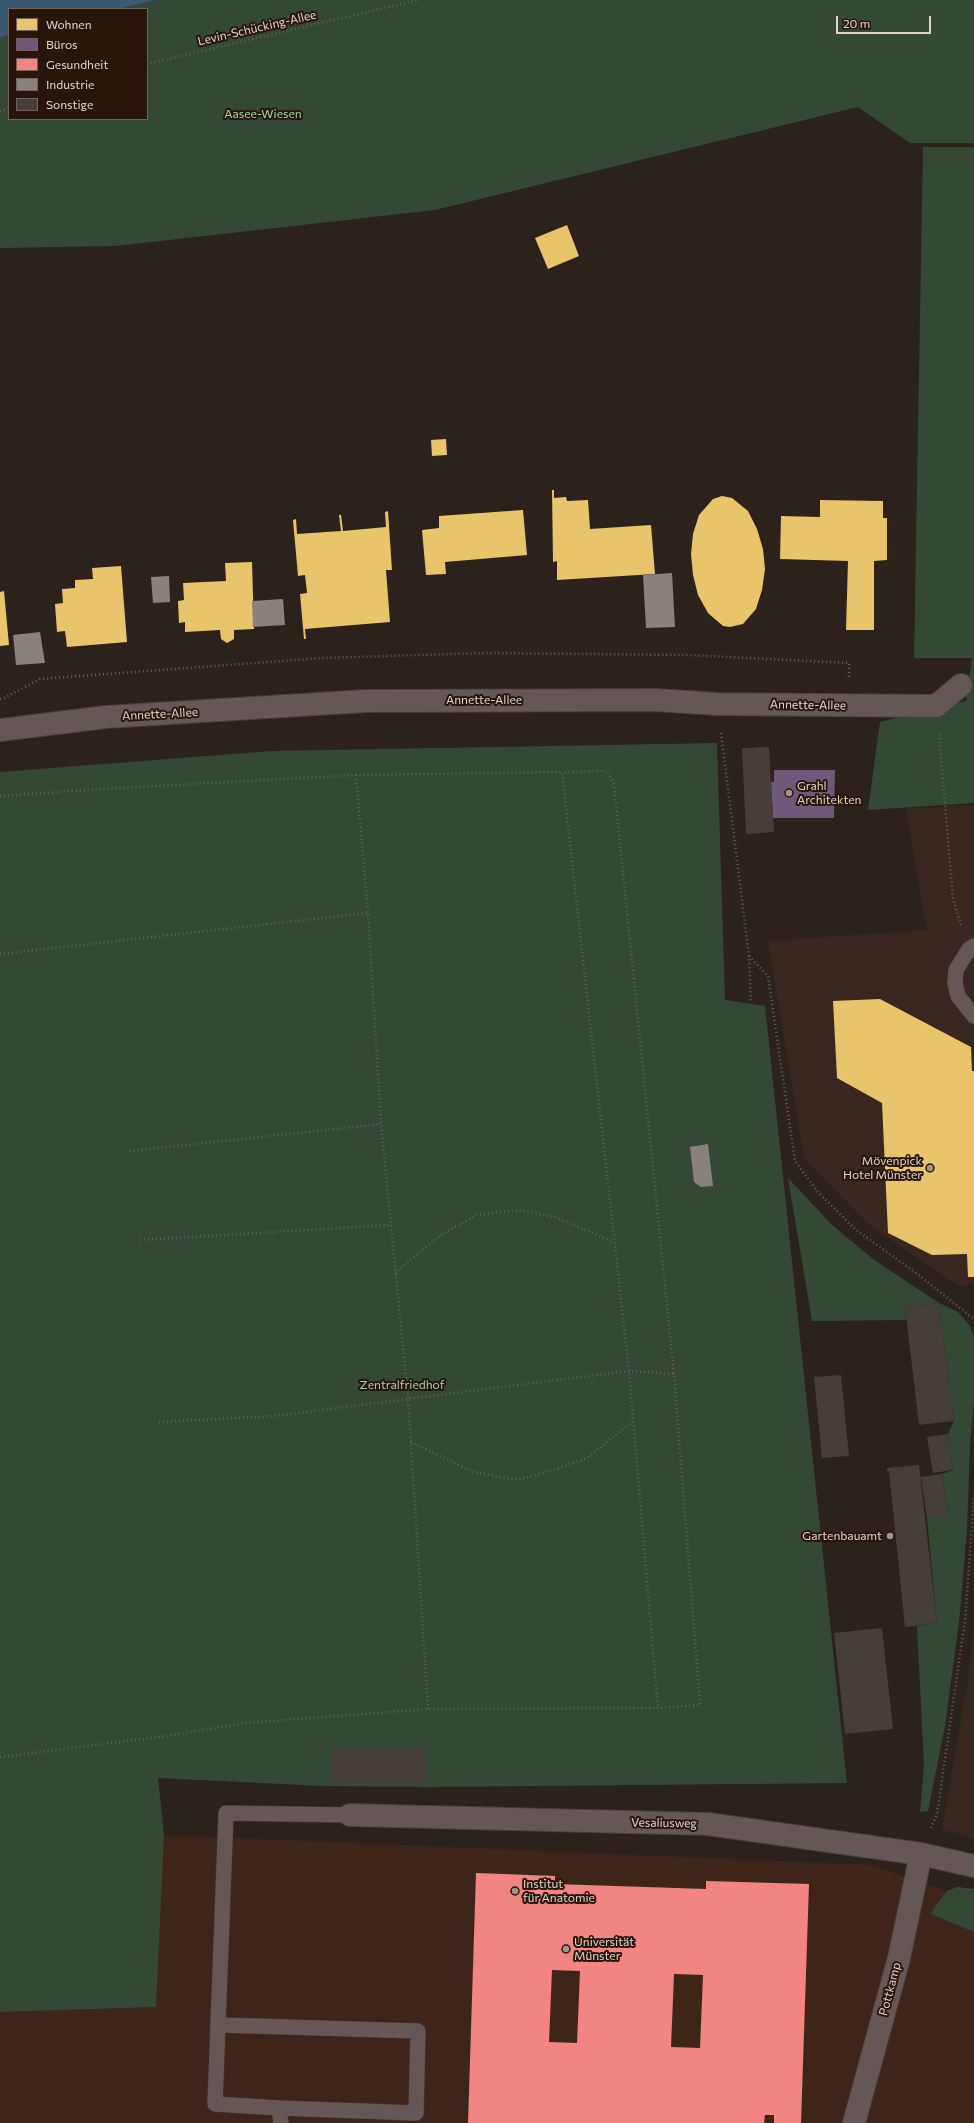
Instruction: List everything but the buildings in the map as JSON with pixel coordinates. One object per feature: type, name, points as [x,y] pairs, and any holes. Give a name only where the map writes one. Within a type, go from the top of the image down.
[{"type":"street","points":[[936,706],[961,685]]},
{"type":"street","name":"Annette-Allee","points":[[0,730],[106,717],[366,701],[656,700],[717,704],[936,706]]},
{"type":"street","name":"Vesaliusweg","points":[[350,1815],[708,1824],[921,1854],[974,1866]]},
{"type":"street","name":"Pottkamp","points":[[854,2123],[899,1958],[921,1854]]},
{"type":"lane","points":[[972,947],[956,970],[955,983],[958,996],[974,1016]]},
{"type":"lane","points":[[219,2025],[418,2031],[416,2113],[215,2104],[226,1812],[350,1815]]},
{"type":"lane","points":[[279,2108],[280,2123]]},
{"type":"path","name":"Levin-Schücking-Allee","points":[[148,64],[418,0]]},
{"type":"path","points":[[0,699],[40,679],[322,658],[484,653],[688,655],[849,663],[849,706]]},
{"type":"path","points":[[717,704],[749,956],[751,1003]]},
{"type":"path","points":[[936,706],[953,898],[972,947]]},
{"type":"path","points":[[0,796],[356,775],[607,771],[614,784],[674,1374],[700,1705],[658,1708],[428,1709],[245,1723],[168,1736],[0,1756]]},
{"type":"path","points":[[562,772],[629,1371],[658,1708]]},
{"type":"path","points":[[356,775],[368,913],[381,1124],[408,1397],[428,1709]]},
{"type":"path","points":[[0,954],[368,913]]},
{"type":"path","points":[[749,956],[768,976],[794,1161],[817,1191],[856,1230],[916,1273],[974,1319]]},
{"type":"path","points":[[130,1151],[381,1124]]},
{"type":"path","points":[[395,1273],[442,1234],[477,1215],[519,1210],[556,1217],[614,1242]]},
{"type":"path","points":[[140,1240],[390,1225]]},
{"type":"path","points":[[159,1422],[274,1416],[408,1397],[629,1371],[674,1374]]},
{"type":"path","points":[[411,1442],[473,1472],[518,1480],[556,1470],[587,1458],[633,1421]]},
{"type":"path","points":[[921,1854],[937,1814],[965,1621],[974,1496]]},
{"type":"shaded area","points":[[974,805],[974,1284],[958,1286],[868,1224],[804,1159],[768,941],[927,930],[906,809]]},
{"type":"shaded area","points":[[973,1637],[974,1839],[942,1829],[967,1686]]},
{"type":"shaded area","name":"Universität Münster","points":[[164,1835],[870,1865],[946,1891],[957,1887],[974,1889],[974,2123],[0,2123],[0,2012],[155,2007]]},
{"type":"green space","name":"Aasee-Wiesen","points":[[157,0],[974,0],[974,143],[910,143],[858,107],[435,210],[116,246],[0,248],[0,38],[8,34],[8,120],[148,120],[148,8],[122,8]]},
{"type":"green space","points":[[923,147],[974,147],[974,803],[868,810],[880,722],[966,701],[972,658],[914,658]]},
{"type":"green space","name":"Zentralfriedhof","points":[[717,743],[725,1000],[765,1006],[847,1783],[427,1787],[324,1786],[158,1778],[164,1835],[156,2007],[0,2012],[0,772],[272,751]]},
{"type":"green space","points":[[788,1178],[832,1225],[873,1259],[939,1303],[905,1307],[906,1320],[812,1321]]},
{"type":"green space","points":[[939,1303],[958,1312],[970,1326],[974,1337],[974,1404],[970,1443],[967,1530],[959,1622],[945,1726],[928,1811],[920,1812],[924,1765],[917,1626],[937,1623],[927,1518],[948,1514],[942,1474],[953,1470],[948,1434],[954,1421]]},
{"type":"green space","points":[[957,1887],[974,1889],[974,1932],[931,1914],[947,1891]]},
{"type":"water","points":[[0,0],[157,0],[122,8],[8,8],[8,34],[0,38]]},
{"type":"place","name":"Grahl Architekten","points":[[789,793]]},
{"type":"place","name":"Mövenpick Hotel Münster","points":[[930,1168]]},
{"type":"place","name":"Gartenbauamt","points":[[890,1536]]},
{"type":"place","name":"Institut für Anatomie","points":[[515,1891]]},
{"type":"place","name":"Universität Münster","points":[[566,1949]]}]
